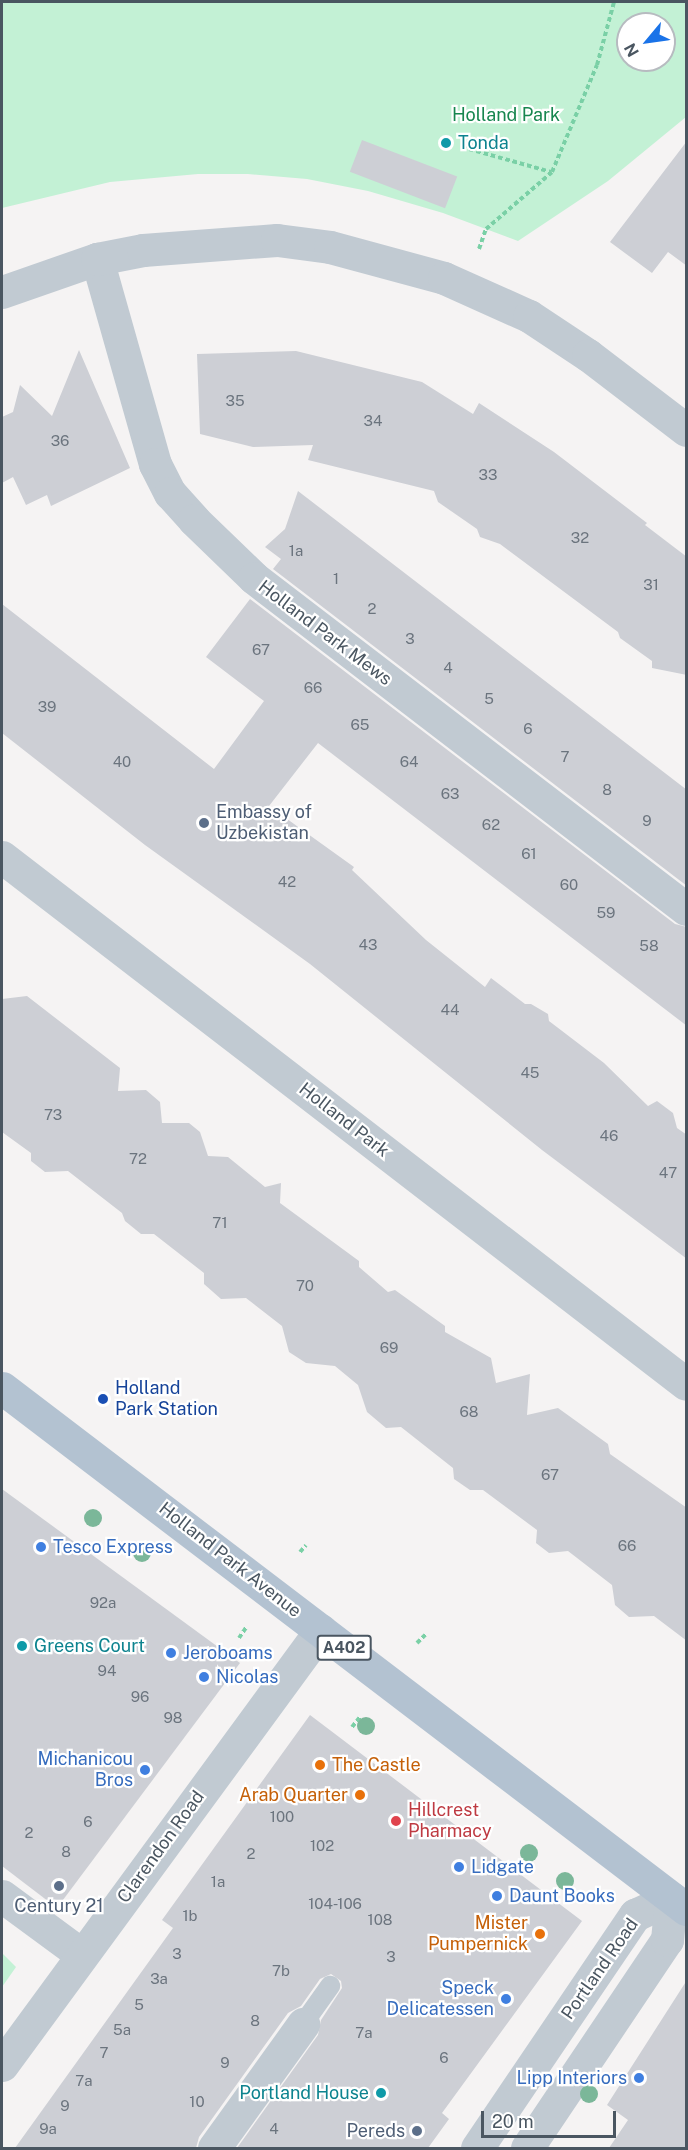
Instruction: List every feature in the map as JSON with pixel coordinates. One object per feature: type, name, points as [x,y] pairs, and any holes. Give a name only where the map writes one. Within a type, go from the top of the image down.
[{"type":"main road","name":"Holland Park Avenue","points":[[2,1388],[679,1903]]},
{"type":"street","points":[[2,292],[97,259],[187,245],[277,240],[393,261],[465,287],[529,316],[588,355],[687,430]]},
{"type":"street","name":"Holland Park Mews","points":[[97,259],[155,464],[170,493],[194,520],[254,578],[687,909]]},
{"type":"street","name":"Holland Park","points":[[2,857],[687,1384]]},
{"type":"street","name":"Clarendon Road","points":[[2,2065],[321,1630]]},
{"type":"street","points":[[2,1896],[82,1955]]},
{"type":"street","name":"Portland Road","points":[[477,2148],[635,1915],[679,1903]]},
{"type":"street","name":"Portland Road","points":[[527,2148],[667,1940],[679,1903]]},
{"type":"street","points":[[214,2148],[303,2024]]},
{"type":"lane","points":[[303,2024],[330,1986]]},
{"type":"path","points":[[465,287],[486,228],[552,172],[597,65],[614,2]]},
{"type":"path","points":[[462,147],[552,172]]},
{"type":"path","points":[[300,1552],[306,1545]]},
{"type":"path","points":[[239,1638],[247,1626]]},
{"type":"path","points":[[417,1643],[426,1634]]},
{"type":"path","points":[[351,1727],[361,1716]]},
{"type":"green space","name":"Holland Park","points":[[2,2],[686,2],[686,117],[608,181],[518,241],[443,213],[368,191],[307,179],[248,174],[198,174],[110,182],[2,208]]},
{"type":"green space","points":[[3,1954],[16,1967],[2,1987],[2,1957]]},
{"type":"building","points":[[362,140],[457,177],[445,208],[350,172]]},
{"type":"building","points":[[687,141],[687,266],[668,252],[652,273],[610,242]]},
{"type":"building","points":[[79,350],[130,468],[51,506],[47,495],[26,505],[13,477],[2,483],[2,417],[13,412],[20,385],[52,416]]},
{"type":"building","points":[[296,351],[422,382],[473,414],[479,403],[554,452],[647,523],[645,525],[687,557],[687,675],[652,668],[652,661],[620,638],[618,632],[500,544],[480,537],[477,529],[438,502],[434,491],[308,460],[313,445],[253,447],[200,434],[197,354]]},
{"type":"building","points":[[298,491],[687,790],[687,886],[273,569],[281,559],[265,547],[285,529]]},
{"type":"building","points":[[250,599],[675,924],[687,927],[687,1026],[318,743],[269,806],[354,867],[352,870],[426,940],[485,987],[491,978],[525,1004],[531,1004],[548,1014],[549,1021],[604,1063],[648,1106],[657,1101],[673,1113],[677,1128],[687,1135],[687,1259],[542,1150],[310,964],[145,845],[2,733],[2,604],[214,769],[264,701],[206,657]]},
{"type":"building","points":[[27,996],[120,1068],[118,1091],[146,1090],[160,1102],[162,1123],[189,1123],[200,1132],[208,1156],[228,1157],[265,1187],[281,1183],[280,1203],[359,1261],[359,1267],[388,1292],[395,1290],[445,1326],[445,1332],[491,1358],[496,1383],[530,1374],[527,1415],[558,1408],[608,1444],[610,1454],[687,1508],[687,1641],[654,1616],[629,1617],[615,1605],[612,1585],[568,1551],[549,1553],[536,1543],[537,1530],[483,1490],[470,1490],[454,1479],[453,1468],[401,1427],[386,1428],[367,1412],[358,1385],[335,1366],[306,1363],[289,1352],[282,1326],[246,1298],[221,1299],[204,1284],[204,1273],[154,1234],[141,1234],[125,1221],[122,1213],[68,1171],[45,1172],[31,1161],[31,1153],[2,1132],[2,999]]},
{"type":"building","points":[[2,1489],[240,1663],[57,1908],[2,1866]]},
{"type":"building","points":[[310,1715],[582,1921],[442,2113],[449,2119],[428,2148],[237,2148],[318,2035],[321,2020],[342,1988],[341,1981],[331,1974],[320,1979],[301,2006],[288,2013],[199,2137],[196,2148],[15,2148],[173,1928],[162,1920]]},
{"type":"building","points":[[687,1980],[687,2148],[609,2148],[628,2120],[607,2105]]},
{"type":"place","name":"Tonda","points":[[446,143]]},
{"type":"place","name":"Embassy of Uzbekistan","points":[[204,823]]},
{"type":"place","name":"Holland Park Station","points":[[103,1399]]},
{"type":"place","name":"Tesco Express","points":[[41,1547]]},
{"type":"place","name":"Greens Court","points":[[22,1646]]},
{"type":"place","name":"Jeroboams","points":[[171,1653]]},
{"type":"place","name":"Nicolas","points":[[204,1677]]},
{"type":"place","name":"The Castle","points":[[320,1765]]},
{"type":"place","name":"Michanicou Bros","points":[[145,1770]]},
{"type":"place","name":"Arab Quarter","points":[[360,1795]]},
{"type":"place","name":"Hillcrest Pharmacy","points":[[396,1821]]},
{"type":"place","name":"Lidgate","points":[[459,1867]]},
{"type":"place","name":"Century 21","points":[[59,1886]]},
{"type":"place","name":"Daunt Books","points":[[497,1896]]},
{"type":"place","name":"Mister Pumpernick","points":[[540,1934]]},
{"type":"place","name":"Speck Delicatessen","points":[[506,1999]]},
{"type":"place","name":"Lipp Interiors","points":[[639,2078]]},
{"type":"place","name":"Portland House","points":[[381,2093]]},
{"type":"place","name":"Pereds","points":[[417,2131]]}]
